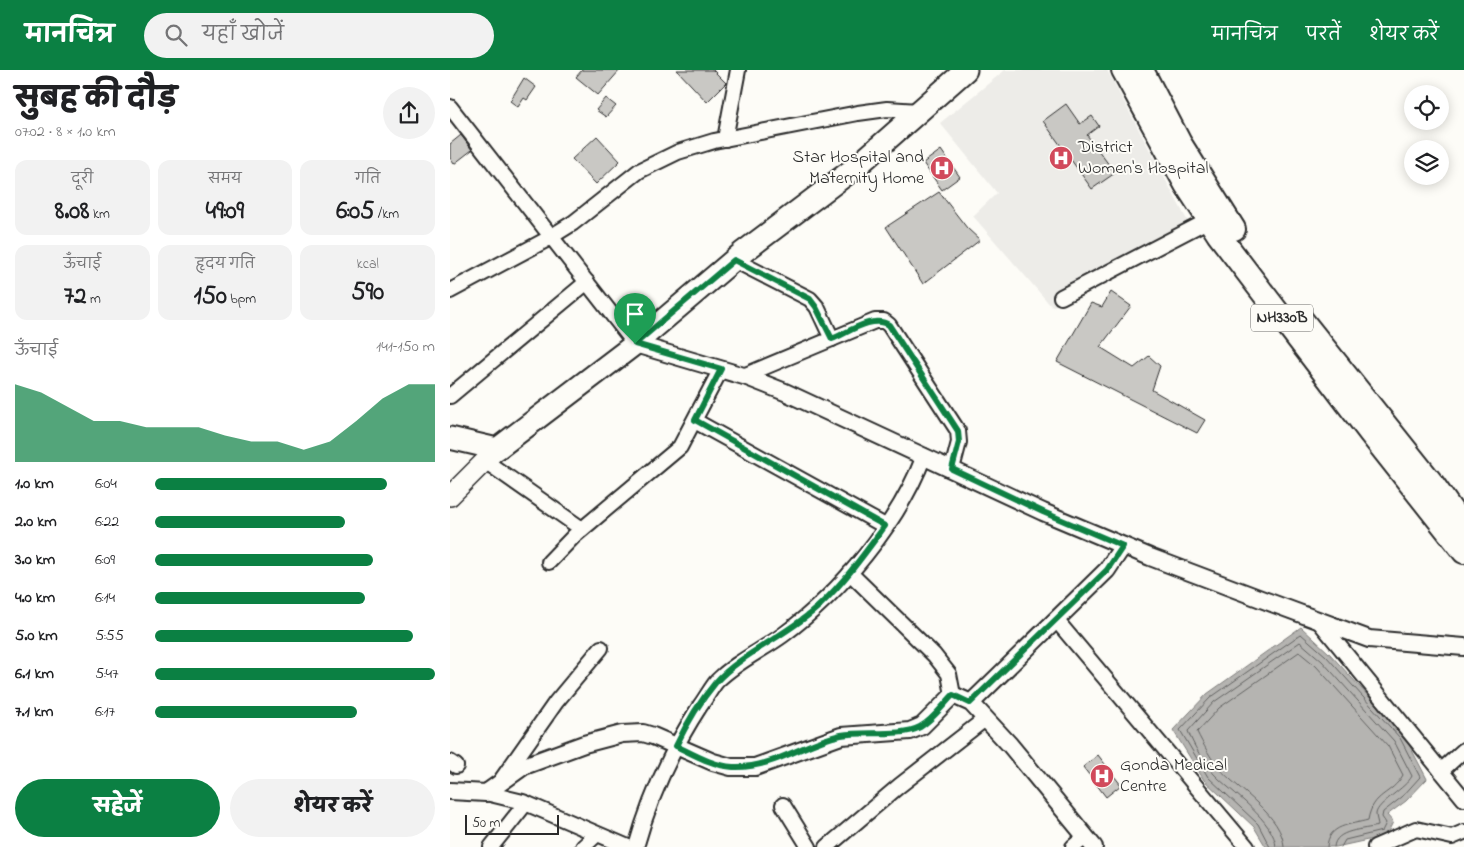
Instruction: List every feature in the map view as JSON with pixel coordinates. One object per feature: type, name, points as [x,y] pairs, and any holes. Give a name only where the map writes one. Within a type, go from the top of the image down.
[{"type":"highway","name":"NH330B","points":[[1123,70],[1186,185],[1209,220],[1364,425],[1464,552]]},
{"type":"highway","name":"NH330B","points":[[1142,70],[1180,143],[1226,218],[1289,305],[1415,461],[1464,528]]},
{"type":"main road","points":[[450,496],[491,455],[635,344],[734,260],[856,167],[966,70]]},
{"type":"main road","points":[[450,438],[491,455]]},
{"type":"street","points":[[725,139],[738,70]]},
{"type":"street","points":[[450,107],[635,344],[743,376],[785,392],[1043,512],[1123,546],[1369,639],[1464,647]]},
{"type":"street","points":[[450,291],[552,236],[572,223],[639,171],[678,152],[725,139],[858,112],[887,109],[919,111]]},
{"type":"street","points":[[1061,297],[1209,220]]},
{"type":"street","points":[[734,260],[810,299],[832,339]]},
{"type":"street","points":[[450,396],[588,282]]},
{"type":"street","points":[[743,376],[875,321],[884,321],[889,325],[958,431],[959,442],[952,469]]},
{"type":"street","points":[[549,562],[582,529],[680,447],[721,369]]},
{"type":"street","points":[[695,420],[885,526]]},
{"type":"street","points":[[491,455],[582,529]]},
{"type":"street","points":[[636,847],[645,817],[676,746],[683,732],[717,682],[741,662],[782,636],[820,606],[850,573],[901,504],[924,456]]},
{"type":"street","points":[[970,703],[1057,621],[1107,570],[1123,546]]},
{"type":"street","points":[[850,573],[934,655],[949,674],[953,695]]},
{"type":"street","points":[[1318,620],[1464,799]]},
{"type":"street","points":[[1057,621],[1248,847]]},
{"type":"street","points":[[486,791],[601,648]]},
{"type":"street","points":[[953,695],[970,703],[1010,745],[1084,844]]},
{"type":"street","points":[[486,791],[524,766],[584,744],[622,734],[643,733],[713,762],[731,767],[756,767],[841,736],[910,731],[922,726],[953,695]]},
{"type":"street","points":[[827,847],[899,786],[985,719]]},
{"type":"street","points":[[1441,771],[1464,750]]},
{"type":"street","points":[[450,791],[486,791],[526,804],[628,847]]},
{"type":"street","points":[[491,847],[526,804]]},
{"type":"street","points":[[783,805],[809,847]]},
{"type":"street","points":[[1375,847],[1416,829],[1452,838],[1464,832]]},
{"type":"street","points":[[583,847],[596,834]]},
{"type":"shaded area","name":"District Women's Hospital","points":[[1005,70],[1107,70],[1194,233],[1052,307],[973,216],[997,193],[940,123]]},
{"type":"water","points":[[1301,627],[1329,653],[1404,735],[1427,779],[1406,801],[1387,815],[1393,822],[1386,836],[1336,847],[1266,847],[1254,827],[1204,780],[1173,730],[1207,694]]},
{"type":"building","points":[[582,70],[620,70],[598,95],[576,77]]},
{"type":"building","points":[[677,70],[713,70],[726,83],[707,102]]},
{"type":"building","points":[[524,78],[536,87],[527,100],[524,98],[518,107],[510,101]]},
{"type":"building","points":[[606,98],[616,106],[606,117],[596,110]]},
{"type":"building","points":[[1066,104],[1080,124],[1092,116],[1099,126],[1087,135],[1115,173],[1092,189],[1043,121]]},
{"type":"building","points":[[461,135],[472,150],[454,164],[450,158],[450,144]]},
{"type":"building","points":[[597,136],[620,161],[596,184],[572,159]]},
{"type":"building","points":[[941,150],[960,177],[942,190],[923,163]]},
{"type":"building","points":[[939,192],[967,228],[980,240],[923,284],[886,227]]},
{"type":"building","points":[[1111,292],[1131,306],[1100,347],[1134,368],[1149,356],[1160,366],[1152,390],[1205,420],[1197,433],[1057,362],[1091,303],[1102,307]]},
{"type":"building","points":[[1098,755],[1121,785],[1106,797],[1083,767]]},
{"type":"place","name":"District Women's Hospital","points":[[1061,158]]},
{"type":"place","name":"Star Hospital and Maternity Home","points":[[942,168]]},
{"type":"place","name":"Gonda Medical Centre","points":[[1102,776]]},
{"type":"route","points":[[734,260],[810,299],[832,339],[875,321],[884,321],[889,325],[958,431],[959,442],[952,469],[1043,512],[1123,546],[1107,570],[1057,621],[970,703],[953,695],[922,726],[910,731],[873,732],[841,736],[812,744],[756,767],[731,767],[713,762],[676,746],[683,732],[717,682],[741,662],[782,636],[820,606],[850,573],[885,526],[695,420],[721,369],[635,344],[734,260]]}]
